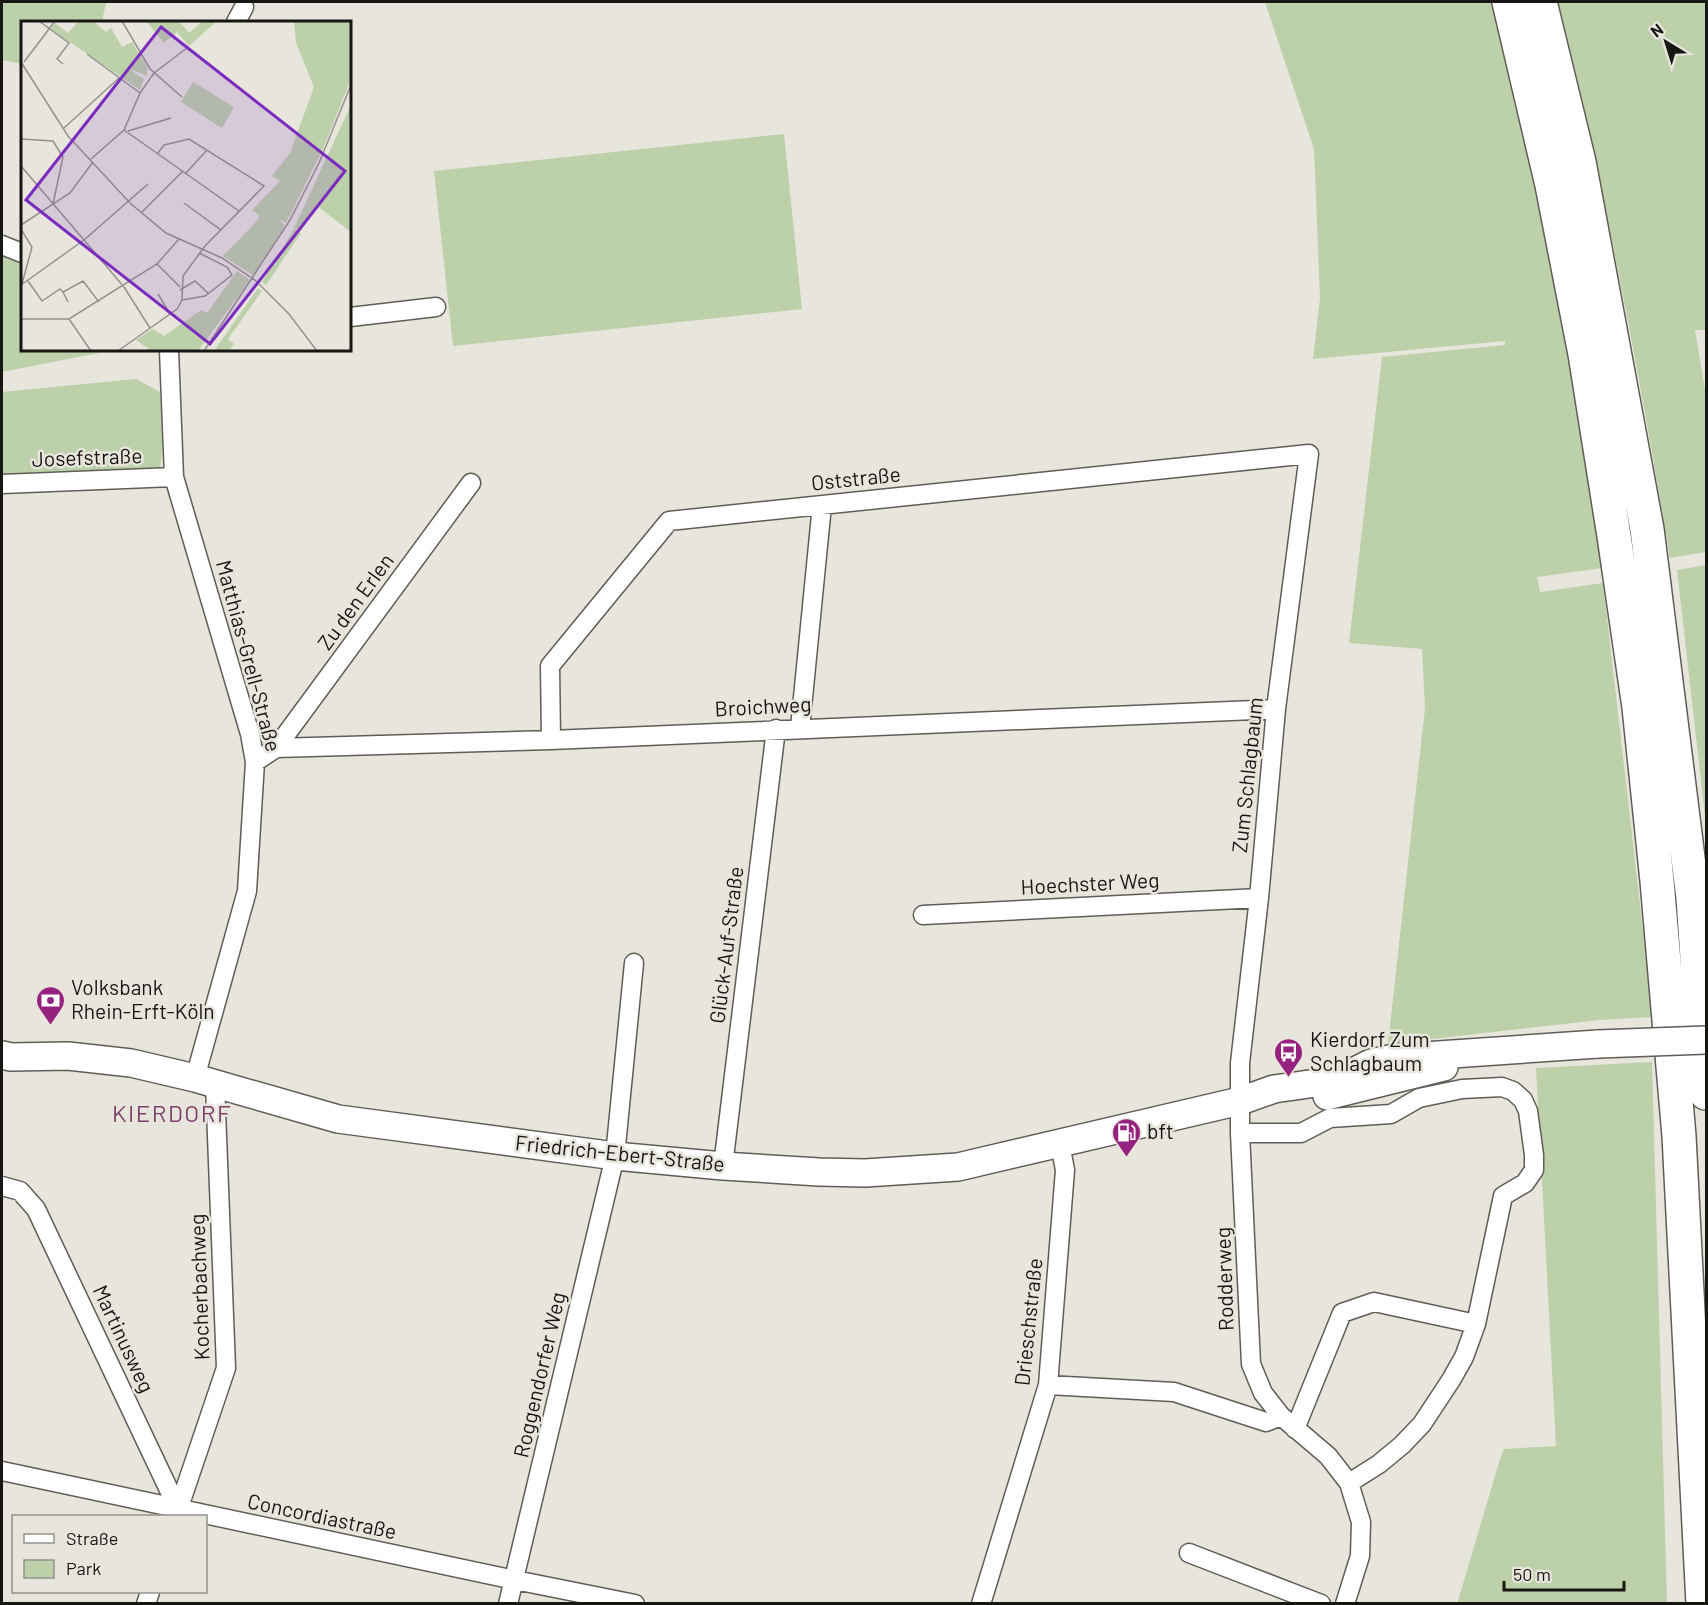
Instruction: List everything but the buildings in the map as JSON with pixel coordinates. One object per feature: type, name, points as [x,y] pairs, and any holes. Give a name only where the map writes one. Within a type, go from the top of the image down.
[{"type":"highway","points":[[1509,2],[1552,185],[1585,354],[1639,707],[1658,881],[1679,1136],[1703,1604]]},
{"type":"highway","points":[[1540,2],[1579,162],[1647,529],[1693,898],[1707,1093]]},
{"type":"main road","name":"Friedrich-Ebert-Straße","points":[[2,1055],[10,1057],[68,1056],[131,1063],[205,1081],[338,1119],[615,1156],[723,1166],[865,1173],[958,1167],[1240,1101],[1275,1104],[1321,1097],[1377,1086],[1507,1052],[1598,1044],[1707,1040]]},
{"type":"street","points":[[2,244],[21,253]]},
{"type":"street","points":[[351,317],[436,307]]},
{"type":"street","name":"Matthias-Grell-Straße","points":[[169,351],[174,477],[250,734],[255,762],[247,891],[205,1081]]},
{"type":"street","name":"Oststraße","points":[[551,740],[550,666],[669,521],[1309,454]]},
{"type":"street","name":"Zum Schlagbaum","points":[[1240,1101],[1240,1063],[1259,898],[1276,709],[1309,454]]},
{"type":"street","name":"Josefstraße","points":[[2,484],[174,477]]},
{"type":"street","name":"Zu den Erlen","points":[[276,748],[471,483]]},
{"type":"street","points":[[800,728],[822,505]]},
{"type":"street","name":"Broichweg","points":[[276,748],[551,740],[1276,709]]},
{"type":"street","name":"Glück-Auf-Straße","points":[[723,1166],[776,729]]},
{"type":"street","points":[[255,762],[276,748]]},
{"type":"street","name":"Hoechster Weg","points":[[923,915],[1259,898]]},
{"type":"street","name":"Roggendorfer Weg","points":[[508,1604],[615,1156],[634,963]]},
{"type":"street","name":"Kocherbachweg","points":[[177,1513],[226,1368],[205,1081]]},
{"type":"street","points":[[1240,1133],[1301,1133],[1330,1118],[1391,1114],[1419,1098],[1462,1089],[1502,1087],[1518,1095],[1528,1111],[1534,1170],[1526,1183],[1503,1196],[1476,1324],[1464,1357],[1422,1424],[1379,1464],[1349,1483]]},
{"type":"street","name":"Rodderweg","points":[[1240,1101],[1251,1364],[1263,1393],[1281,1416],[1328,1456],[1349,1483],[1361,1522],[1360,1556],[1345,1604]]},
{"type":"street","name":"Drieschstraße","points":[[981,1604],[1048,1385],[1065,1170],[1060,1144]]},
{"type":"street","name":"Martinusweg","points":[[2,1186],[20,1191],[36,1209],[177,1513]]},
{"type":"street","points":[[1296,1429],[1342,1312],[1374,1302],[1476,1324]]},
{"type":"street","points":[[1048,1385],[1174,1392],[1266,1422],[1281,1416]]},
{"type":"street","name":"Concordiastraße","points":[[2,1471],[177,1513]]},
{"type":"street","name":"Concordiastraße","points":[[207,1519],[635,1604]]},
{"type":"street","points":[[1189,1553],[1321,1604]]},
{"type":"green space","points":[[2,2],[106,2],[102,21],[21,21],[21,64],[2,60]]},
{"type":"green space","points":[[1265,2],[1492,2],[1537,192],[1572,379],[1602,568],[1537,577],[1540,592],[1603,583],[1653,1017],[1599,1020],[1388,1044],[1425,708],[1422,649],[1349,643],[1382,357],[1505,345],[1505,341],[1313,359],[1320,298],[1314,149]]},
{"type":"green space","points":[[1558,2],[1706,2],[1706,330],[1695,330],[1706,395],[1706,552],[1670,558],[1620,278],[1591,140]]},
{"type":"green space","points":[[784,134],[802,309],[453,346],[434,171]]},
{"type":"green space","points":[[2,253],[21,261],[21,351],[109,351],[2,372]]},
{"type":"green space","points":[[136,379],[160,392],[162,452],[160,466],[157,470],[153,472],[2,474],[2,392]]},
{"type":"green space","points":[[1706,565],[1706,825],[1677,570]]},
{"type":"green space","points":[[1652,1062],[1667,1603],[1457,1604],[1504,1449],[1556,1446],[1536,1068]]},
{"type":"place","name":"Volksbank Rhein-Erft-Köln","points":[[50,1026]]},
{"type":"place","name":"Kierdorf Zum Schlagbaum","points":[[1289,1078]]},
{"type":"place","name":"bft","points":[[1126,1158]]},
{"type":"district","name":"KIERDORF","points":[[172,1114]]}]
